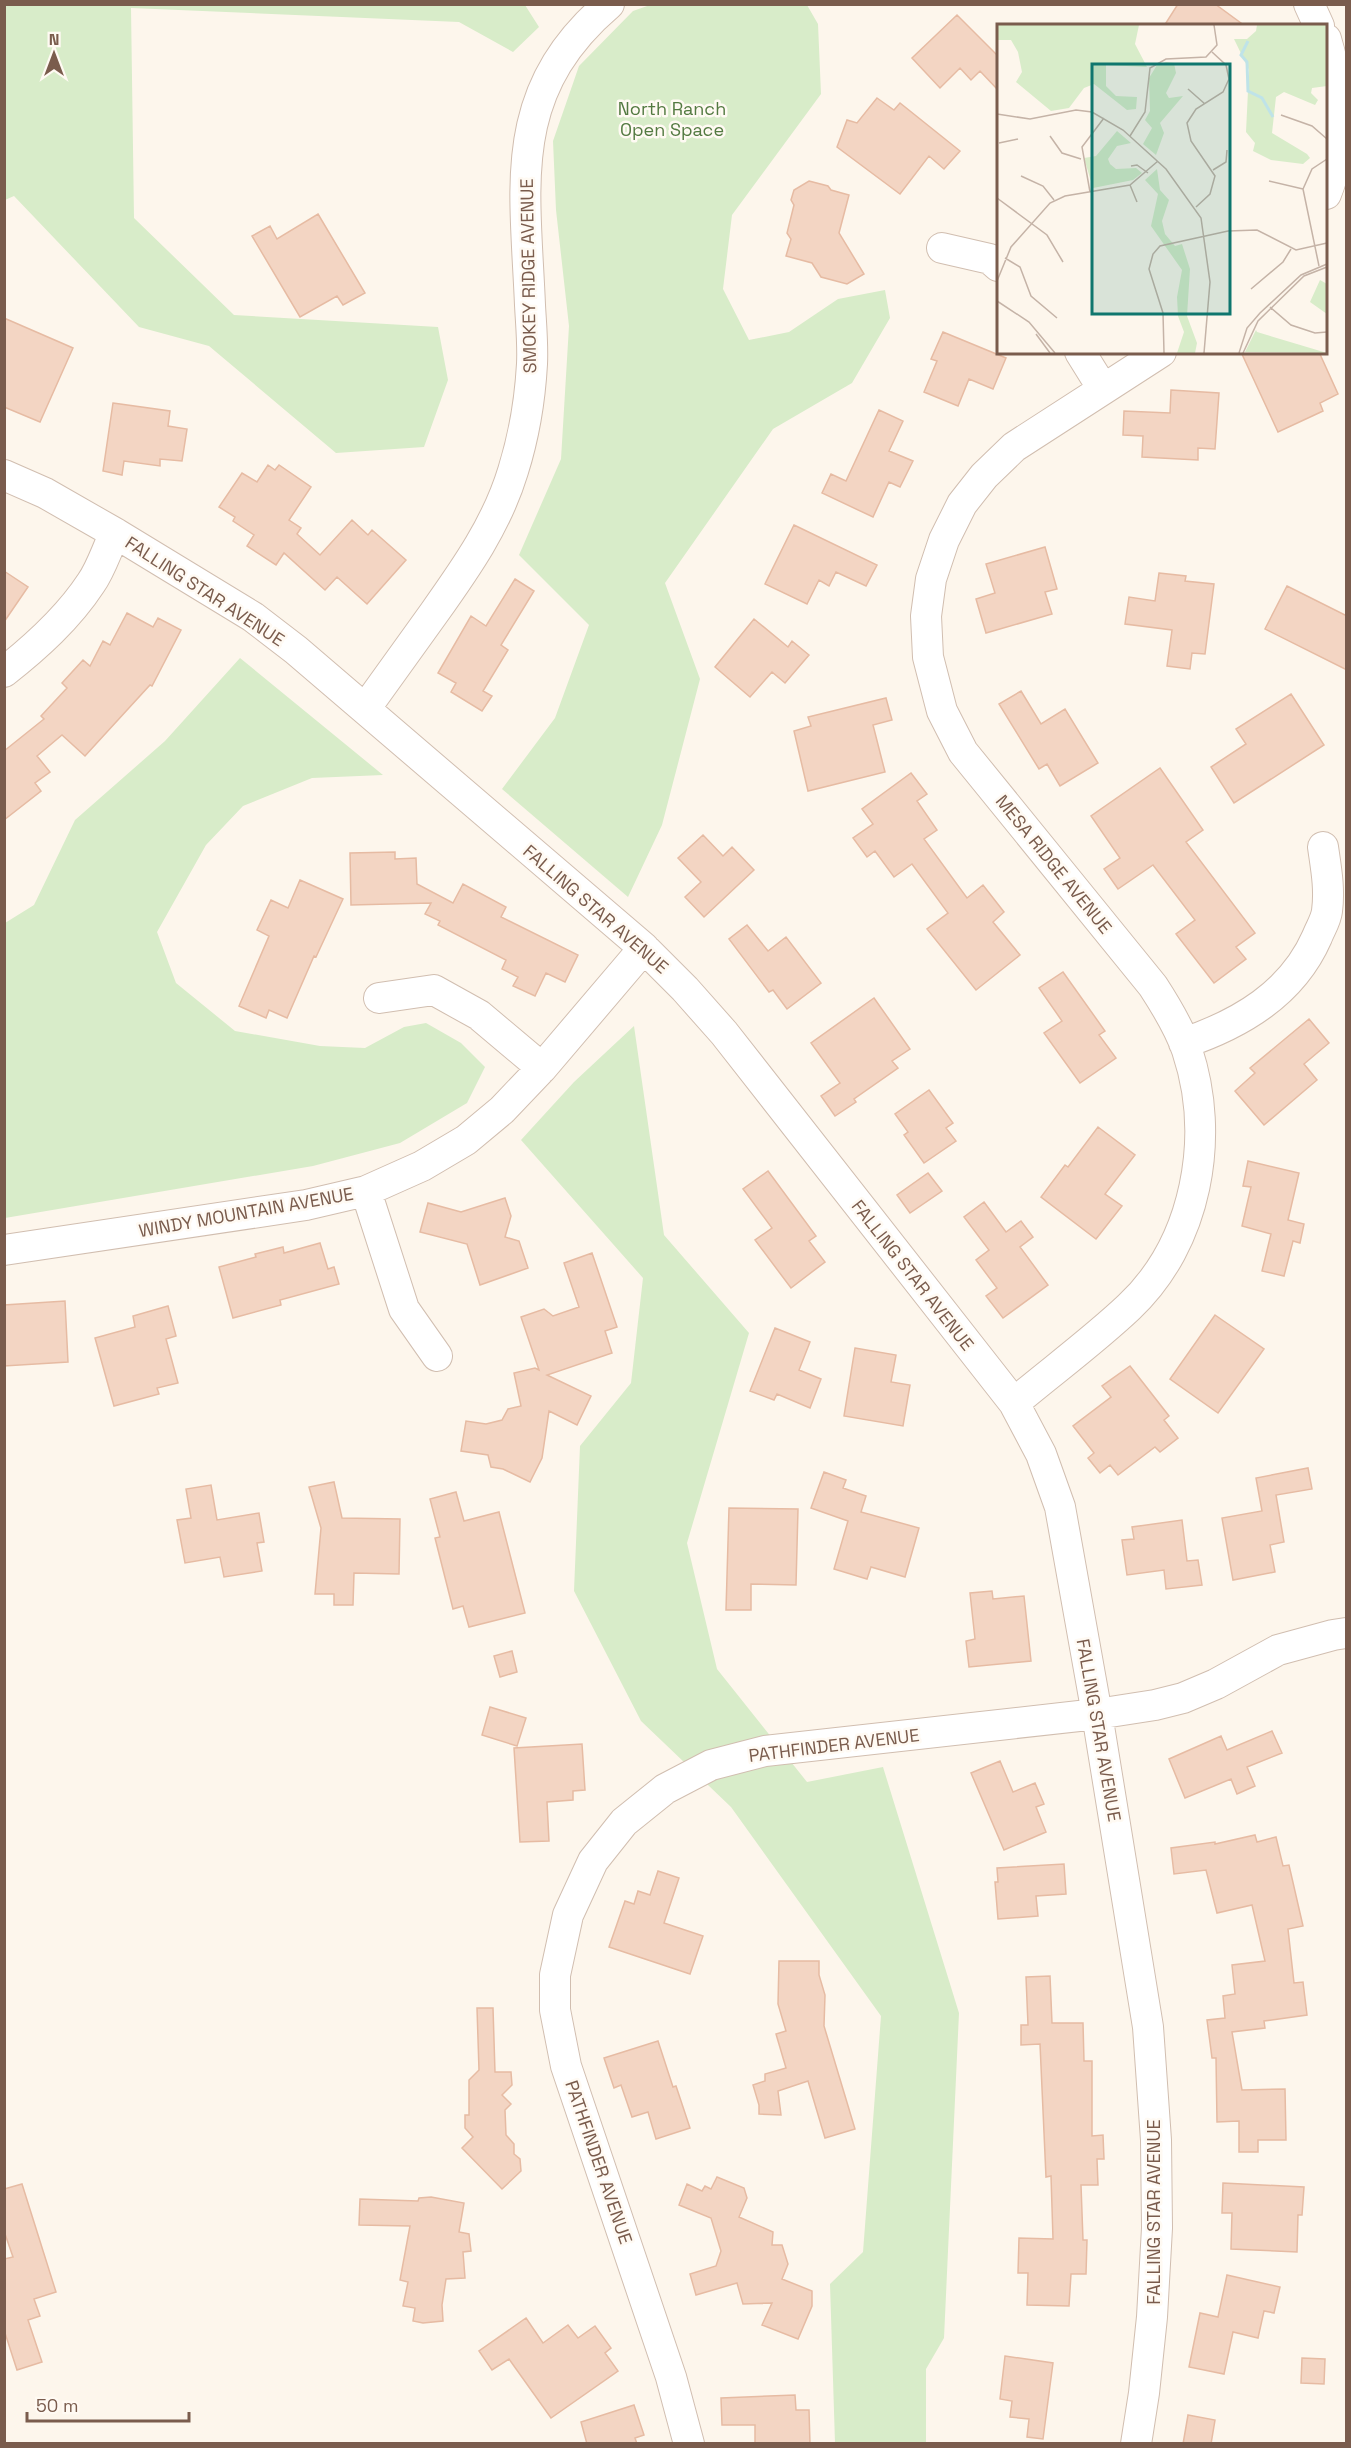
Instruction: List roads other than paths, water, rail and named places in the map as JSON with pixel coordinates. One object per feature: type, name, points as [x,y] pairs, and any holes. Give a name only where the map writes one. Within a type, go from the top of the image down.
[{"type":"street","name":"SMOKEY RIDGE AVENUE","points":[[365,709],[474,556],[495,516],[513,471],[526,419],[532,362],[525,184],[527,145],[536,107],[550,75],[568,46],[590,20],[609,4]]},
{"type":"street","points":[[1309,4],[1318,24]]},
{"type":"street","points":[[1327,42],[1336,74],[1340,113],[1337,153],[1327,190]]},
{"type":"street","points":[[942,249],[990,259],[997,264]]},
{"type":"street","points":[[1081,354],[1103,389]]},
{"type":"street","name":"MESA RIDGE AVENUE","points":[[1014,1403],[1130,1306],[1156,1275],[1177,1241],[1192,1198],[1201,1149],[1199,1098],[1184,1043],[1172,1015],[1153,986],[963,752],[942,711],[928,657],[926,616],[931,579],[944,540],[962,504],[984,476],[1014,447],[1158,354]]},
{"type":"street","name":"FALLING STAR AVENUE","points":[[4,475],[45,493],[253,617],[296,650],[644,948],[724,1033],[1014,1403],[1041,1454],[1060,1507],[1097,1714],[1148,2027],[1156,2140],[1157,2228],[1152,2317],[1136,2444]]},
{"type":"street","points":[[4,672],[33,649],[64,617],[92,582],[115,533]]},
{"type":"street","points":[[1184,1043],[1218,1031],[1252,1012],[1282,987],[1307,958],[1327,914],[1329,887],[1323,847]]},
{"type":"street","name":"WINDY MOUNTAIN AVENUE","points":[[4,1250],[306,1205],[366,1191],[422,1166],[466,1140],[502,1110],[542,1068],[644,948]]},
{"type":"street","points":[[379,998],[434,990],[479,1015],[542,1068]]},
{"type":"street","points":[[366,1191],[404,1309],[437,1356]]},
{"type":"street","name":"PATHFINDER AVENUE","points":[[689,2444],[671,2377],[566,2066],[555,2010],[555,1975],[568,1915],[593,1861],[624,1822],[665,1789],[711,1765],[765,1751],[1097,1714],[1155,1705],[1183,1698],[1216,1684],[1278,1650],[1347,1633]]},
{"type":"park label","name":"North Ranch Open Space","points":[[672,118]]}]
